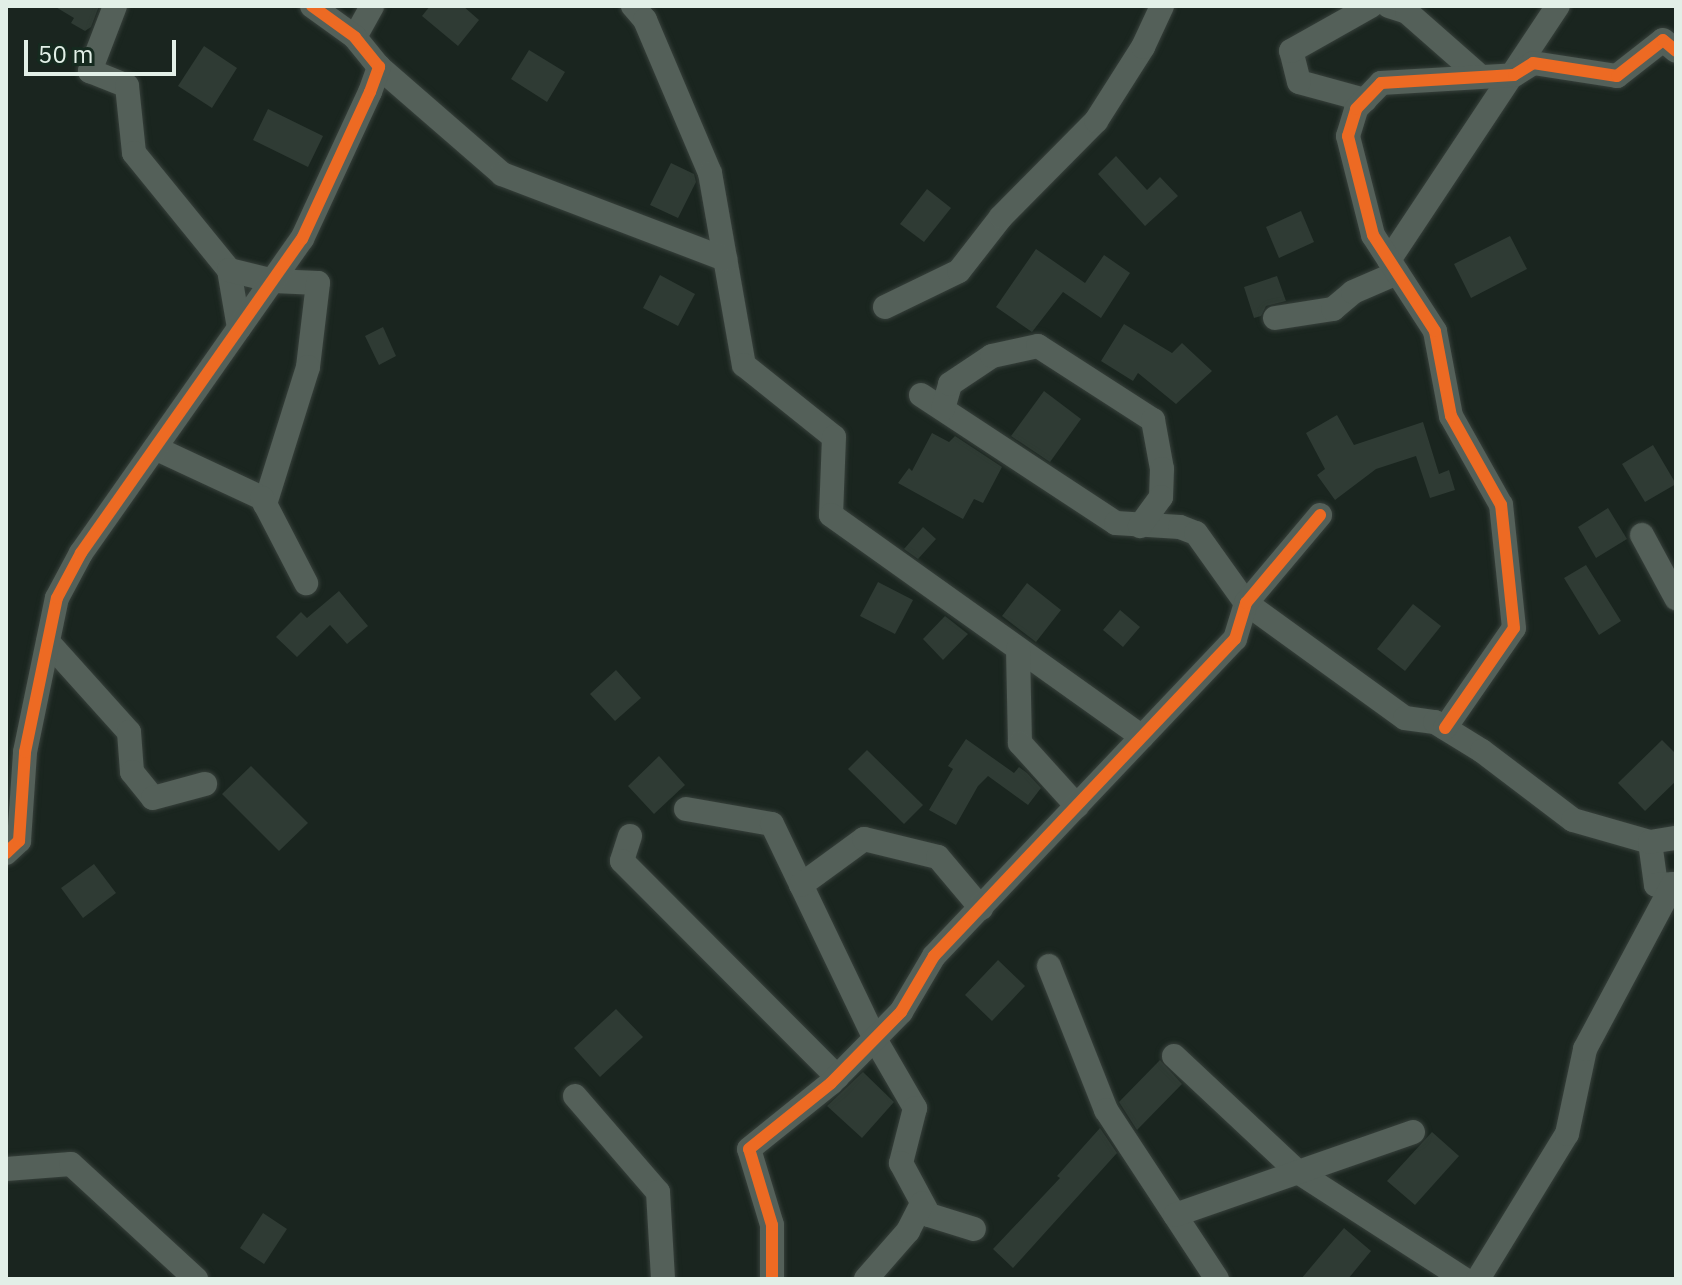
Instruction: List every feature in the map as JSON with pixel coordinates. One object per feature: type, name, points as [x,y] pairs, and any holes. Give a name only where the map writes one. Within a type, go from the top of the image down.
[{"type":"street","points":[[115,6],[90,71],[127,86],[134,153],[229,270],[239,328]]},
{"type":"street","points":[[312,6],[355,37],[379,67],[502,174],[725,259]]},
{"type":"street","points":[[355,37],[372,6]]},
{"type":"street","points":[[885,307],[959,271],[1001,217],[1096,121],[1143,47],[1162,6]]},
{"type":"street","points":[[1365,100],[1299,82],[1291,51],[1335,15],[1371,6]]},
{"type":"street","points":[[1389,6],[1407,12],[1481,77]]},
{"type":"street","points":[[1275,318],[1333,309],[1393,266],[1558,6]]},
{"type":"street","points":[[646,11],[710,173],[744,365],[834,437],[831,515],[1142,737]]},
{"type":"street","points":[[1445,728],[1514,628],[1501,505],[1451,416],[1435,331],[1373,235],[1348,136],[1356,109],[1381,83],[1514,75],[1533,63],[1617,76],[1663,40],[1676,51]]},
{"type":"street","points":[[6,853],[19,841],[16,749],[48,642],[57,598],[81,553],[302,239],[338,166],[379,67]]},
{"type":"street","points":[[229,270],[274,281],[318,283],[308,367],[265,504]]},
{"type":"street","points":[[943,409],[950,384],[981,363],[992,356],[1038,346],[1153,420],[1162,469],[1161,497],[1140,526]]},
{"type":"street","points":[[921,395],[1116,523],[1180,527],[1196,533],[1246,603],[1405,718],[1435,722],[1445,728],[1482,751],[1573,820],[1650,842],[1676,838]]},
{"type":"street","points":[[155,448],[262,498],[306,583]]},
{"type":"street","points":[[772,1279],[772,1225],[749,1149],[837,1077],[901,1012],[934,956],[1235,639],[1246,603],[1320,515]]},
{"type":"street","points":[[1642,535],[1676,598]]},
{"type":"street","points":[[48,642],[129,732],[132,772],[153,798],[205,784]]},
{"type":"street","points":[[1018,649],[1020,743],[1077,806]]},
{"type":"street","points":[[686,809],[772,824],[875,1039],[915,1108],[901,1163],[929,1215],[974,1229]]},
{"type":"street","points":[[630,836],[622,861],[837,1077]]},
{"type":"street","points":[[801,885],[864,839],[938,857],[981,908]]},
{"type":"street","points":[[1650,842],[1656,885],[1674,884]]},
{"type":"street","points":[[1478,1279],[1567,1134],[1585,1049],[1674,884]]},
{"type":"street","points":[[1049,966],[1106,1110],[1217,1279]]},
{"type":"street","points":[[1174,1056],[1298,1172],[1464,1279]]},
{"type":"street","points":[[575,1096],[658,1192],[663,1279]]},
{"type":"street","points":[[1175,1215],[1413,1132]]},
{"type":"street","points":[[6,1169],[71,1164],[196,1279]]},
{"type":"street","points":[[866,1279],[908,1231],[922,1203]]},
{"type":"building","points":[[54,6],[99,6],[91,27],[85,31],[71,23],[74,18]]},
{"type":"building","points":[[430,6],[463,6],[479,20],[458,46],[422,16]]},
{"type":"building","points":[[204,46],[237,68],[212,108],[178,86]]},
{"type":"building","points":[[529,50],[565,72],[547,102],[511,79]]},
{"type":"building","points":[[268,109],[323,136],[308,167],[253,140]]},
{"type":"building","points":[[1116,156],[1147,190],[1160,177],[1178,196],[1145,226],[1098,174]]},
{"type":"building","points":[[671,163],[694,174],[696,182],[678,218],[650,205]]},
{"type":"building","points":[[927,189],[951,208],[924,242],[900,224]]},
{"type":"building","points":[[1301,211],[1314,242],[1279,258],[1266,227]]},
{"type":"building","points":[[1510,236],[1527,269],[1471,298],[1454,264]]},
{"type":"building","points":[[1036,249],[1085,283],[1104,255],[1130,273],[1101,318],[1063,292],[1032,332],[996,307]]},
{"type":"building","points":[[660,275],[695,294],[678,326],[643,308]]},
{"type":"building","points":[[1277,276],[1286,301],[1266,306],[1261,316],[1254,318],[1244,287]]},
{"type":"building","points":[[1124,324],[1172,353],[1182,343],[1212,371],[1176,404],[1138,373],[1133,381],[1101,361]]},
{"type":"building","points":[[383,327],[396,356],[379,365],[365,336]]},
{"type":"building","points":[[1044,391],[1081,419],[1050,462],[1011,436]]},
{"type":"building","points":[[1337,415],[1354,445],[1423,422],[1439,474],[1449,470],[1455,490],[1430,498],[1416,456],[1376,469],[1335,500],[1317,475],[1325,469],[1306,433]]},
{"type":"building","points":[[932,433],[949,442],[955,436],[1002,467],[983,503],[974,499],[963,519],[898,483],[909,468],[912,471]]},
{"type":"building","points":[[1653,445],[1676,484],[1645,502],[1622,464]]},
{"type":"building","points":[[1608,508],[1627,539],[1596,558],[1578,527]]},
{"type":"building","points":[[923,527],[936,539],[918,559],[904,549]]},
{"type":"building","points":[[1586,565],[1621,621],[1599,635],[1564,578]]},
{"type":"building","points":[[878,582],[913,600],[895,634],[860,616]]},
{"type":"building","points":[[1027,583],[1061,610],[1036,642],[1002,616]]},
{"type":"building","points":[[339,591],[368,626],[347,644],[330,625],[297,657],[276,637],[301,612],[307,618]]},
{"type":"building","points":[[1413,604],[1441,626],[1405,671],[1377,649]]},
{"type":"building","points":[[1120,610],[1140,627],[1123,647],[1103,630]]},
{"type":"building","points":[[945,616],[968,634],[943,660],[923,639]]},
{"type":"building","points":[[616,670],[641,698],[615,721],[590,694]]},
{"type":"building","points":[[966,739],[1014,773],[1019,767],[1027,773],[1041,788],[1028,805],[988,776],[978,786],[956,825],[929,810],[953,769],[948,766]]},
{"type":"building","points":[[1662,740],[1676,754],[1676,781],[1645,811],[1618,783]]},
{"type":"building","points":[[867,750],[923,805],[904,824],[848,769]]},
{"type":"building","points":[[659,756],[685,785],[654,814],[628,786]]},
{"type":"building","points":[[251,766],[308,823],[279,851],[222,794]]},
{"type":"building","points":[[94,864],[116,893],[83,918],[61,888]]},
{"type":"building","points":[[998,960],[1025,986],[992,1021],[965,995]]},
{"type":"building","points":[[616,1009],[643,1037],[600,1077],[574,1048]]},
{"type":"building","points":[[1160,1060],[1182,1084],[1137,1130],[1119,1102]]},
{"type":"building","points":[[863,1072],[894,1102],[862,1138],[827,1106]]},
{"type":"building","points":[[1100,1128],[1117,1153],[1013,1268],[993,1249],[1060,1178],[1057,1176]]},
{"type":"building","points":[[1432,1132],[1459,1156],[1415,1205],[1387,1181]]},
{"type":"building","points":[[263,1213],[287,1229],[264,1264],[240,1248]]},
{"type":"building","points":[[1344,1228],[1371,1251],[1348,1279],[1301,1279]]},
{"type":"cycle path","points":[[6,853],[19,841],[25,752],[57,598],[81,553],[302,239],[370,92],[379,67],[355,37],[312,6]]},
{"type":"cycle path","points":[[1445,728],[1514,628],[1501,505],[1451,416],[1435,331],[1373,235],[1348,136],[1356,109],[1381,83],[1514,75],[1533,63],[1617,76],[1663,40],[1676,51]]},
{"type":"cycle path","points":[[772,1279],[772,1225],[749,1149],[831,1083],[901,1012],[934,956],[1235,639],[1246,603],[1320,515]]}]
